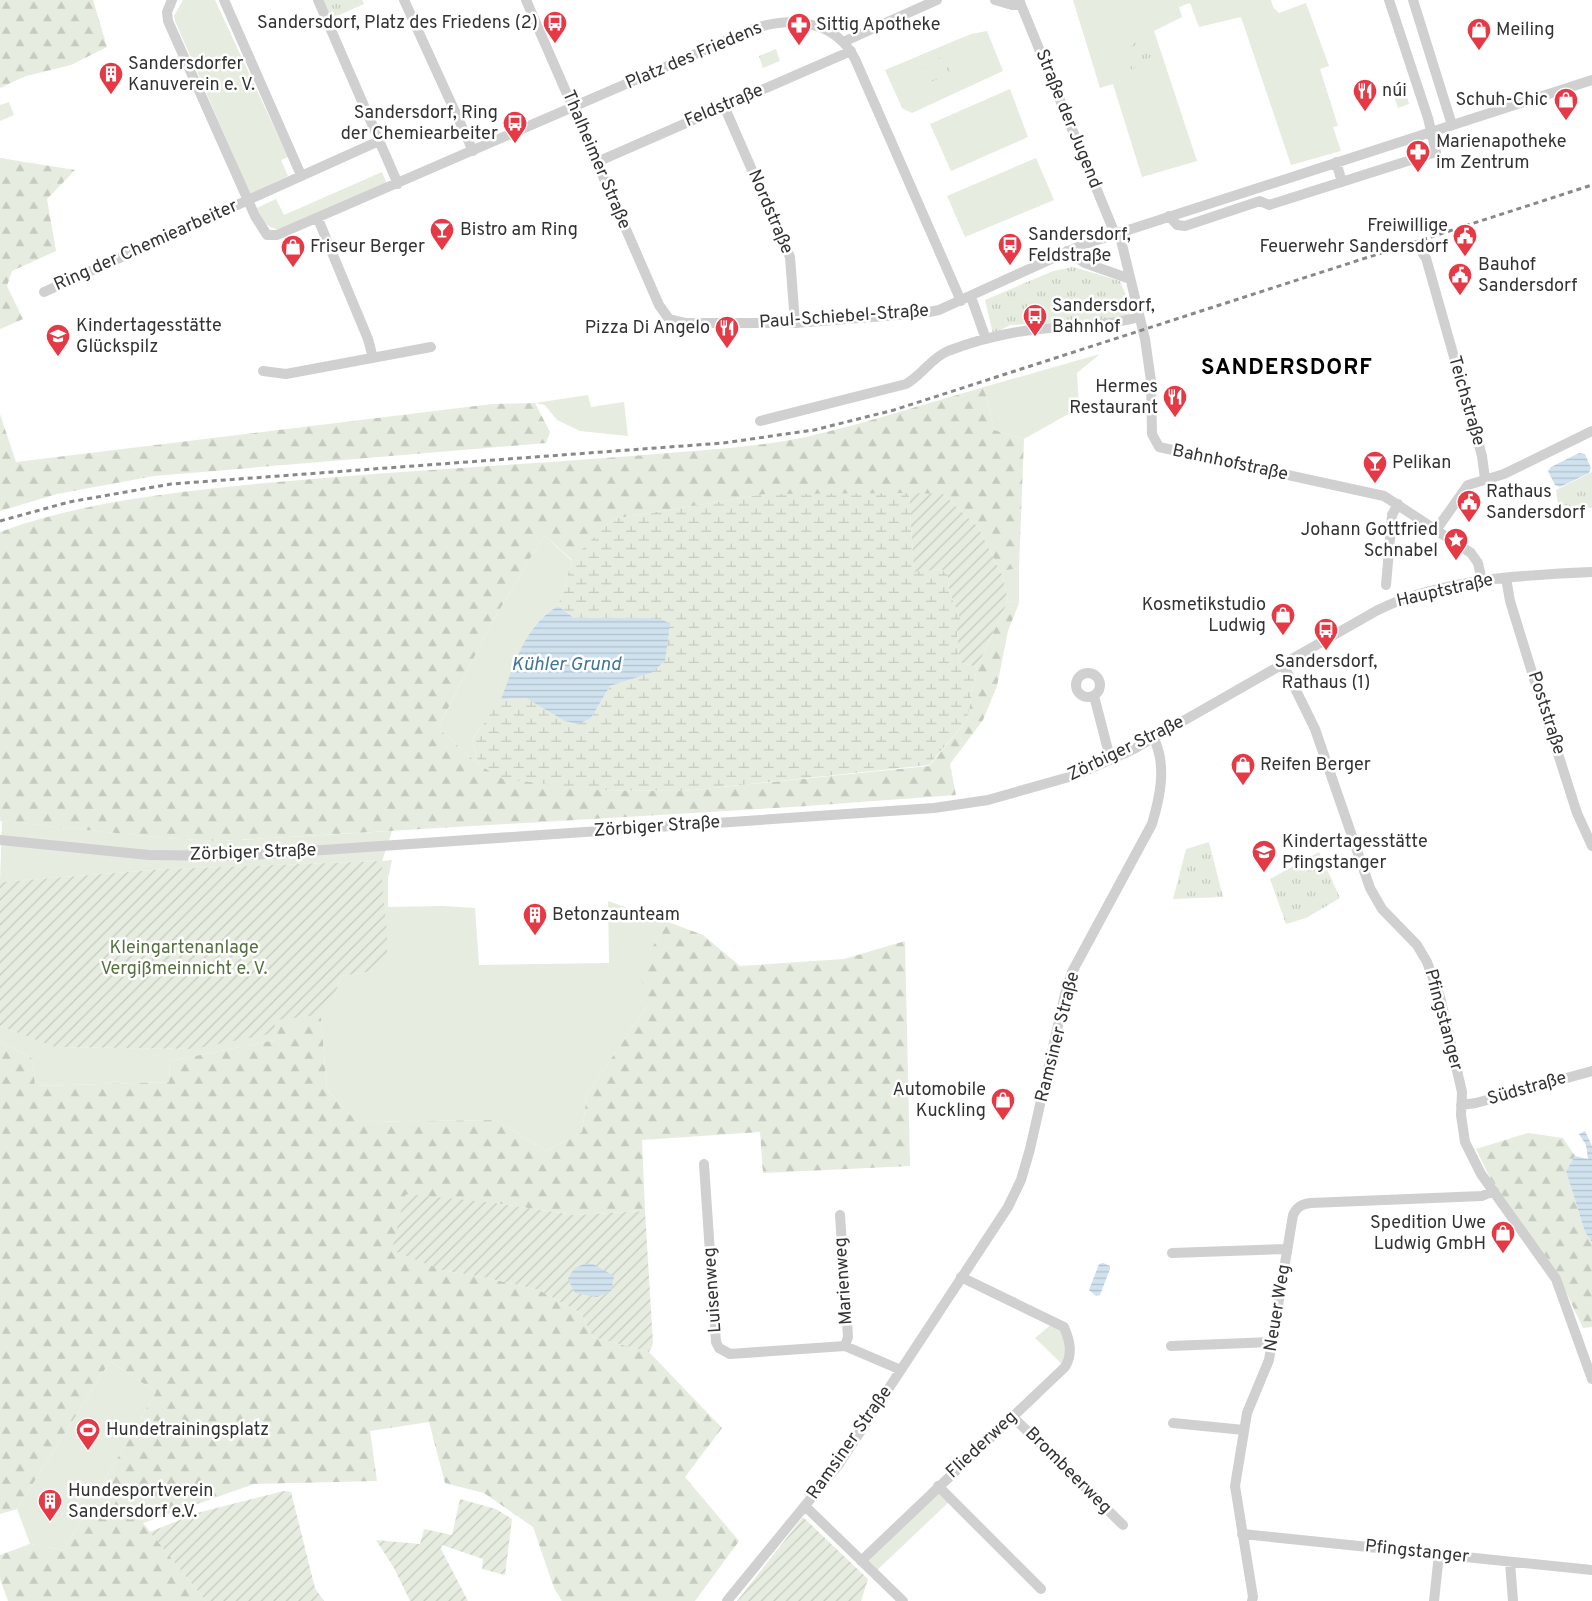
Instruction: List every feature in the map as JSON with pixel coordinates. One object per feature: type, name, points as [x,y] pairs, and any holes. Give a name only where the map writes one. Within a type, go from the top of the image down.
[{"type":"street","name":"Ring der Chemiearbeiter","points":[[172,0],[167,12],[168,21],[248,200],[267,235],[285,233],[574,107]]},
{"type":"street","points":[[224,0],[300,175]]},
{"type":"street","points":[[318,0],[398,184]]},
{"type":"street","points":[[404,0],[473,151]]},
{"type":"street","name":"Thalheimer Straße","points":[[526,0],[659,305],[669,319]]},
{"type":"street","points":[[937,0],[843,42],[851,51],[986,340]]},
{"type":"street","name":"Straße der Jugend","points":[[995,0],[1012,5],[1020,2],[1117,233]]},
{"type":"street","points":[[1169,216],[1177,225],[1185,226],[1260,201],[1269,205],[1436,152],[1428,118],[1389,0]]},
{"type":"street","points":[[1413,0],[1452,125]]},
{"type":"street","name":"Platz des Friedens","points":[[574,107],[770,23],[801,22],[819,28],[843,42]]},
{"type":"street","name":"Feldstraße","points":[[597,162],[851,51]]},
{"type":"street","name":"Paul-Schiebel-Straße","points":[[669,319],[686,324],[795,323],[924,313],[966,299],[1067,251],[1117,233],[1592,80]]},
{"type":"street","name":"Nordstraße","points":[[724,106],[790,256],[795,323]]},
{"type":"street","name":"Ring der Chemiearbeiter","points":[[44,292],[379,141]]},
{"type":"street","points":[[1336,162],[1342,182]]},
{"type":"street","points":[[1260,187],[1260,201]]},
{"type":"street","points":[[318,219],[368,339],[373,358]]},
{"type":"street","name":"Bahnhofstraße","points":[[1117,233],[1142,330],[1151,381],[1152,434],[1159,447],[1379,494],[1398,504],[1470,553],[1478,563],[1482,582]]},
{"type":"street","points":[[1067,251],[1085,263],[1130,279]]},
{"type":"street","name":"Teichstraße","points":[[1423,254],[1426,258],[1482,456],[1485,479]]},
{"type":"street","points":[[760,421],[906,384],[922,373],[938,356],[986,340],[1022,331],[1120,322],[1138,318]]},
{"type":"street","points":[[263,371],[286,374],[431,347]]},
{"type":"street","points":[[1436,530],[1468,485],[1504,474],[1592,431]]},
{"type":"street","points":[[1386,585],[1392,515],[1398,504]]},
{"type":"street","name":"Hauptstraße","points":[[1283,664],[1389,604],[1426,592],[1506,578],[1592,572]]},
{"type":"street","name":"Poststraße","points":[[1506,578],[1510,601],[1535,682],[1577,812],[1592,846]]},
{"type":"street","name":"Zörbiger Straße","points":[[0,840],[149,855],[235,856],[934,808],[988,800],[1051,784],[1113,760],[1154,739],[1283,664]]},
{"type":"street","name":"Pfingstanger","points":[[1283,664],[1315,729],[1370,888],[1382,909],[1417,945],[1432,975],[1462,1092],[1461,1105],[1465,1142],[1481,1174],[1556,1279],[1592,1379]]},
{"type":"street","points":[[1094,696],[1108,750],[1113,760]]},
{"type":"street","name":"Ramsiner Straße","points":[[727,1601],[838,1464],[1001,1218],[1021,1180],[1072,972],[1152,824],[1159,800],[1161,772],[1160,757],[1154,739]]},
{"type":"street","name":"Südstraße","points":[[1461,1105],[1476,1103],[1592,1071]]},
{"type":"street","name":"Luisenweg","points":[[704,1164],[716,1342],[719,1348],[730,1354],[845,1346],[901,1370]]},
{"type":"street","name":"Neuer Weg","points":[[1252,1601],[1253,1597],[1235,1491],[1247,1412],[1266,1369],[1272,1342],[1293,1215],[1300,1205],[1305,1204],[1482,1196],[1494,1191]]},
{"type":"street","name":"Marienweg","points":[[840,1215],[848,1337],[845,1346]]},
{"type":"street","points":[[1172,1253],[1287,1249]]},
{"type":"street","name":"Fliederweg","points":[[861,1561],[1065,1367],[1070,1358],[1070,1346],[1064,1327],[961,1278]]},
{"type":"street","points":[[1171,1346],[1272,1342]]},
{"type":"street","name":"Brombeerweg","points":[[1012,1416],[1123,1525]]},
{"type":"street","points":[[1173,1424],[1244,1430]]},
{"type":"street","points":[[938,1486],[1041,1589]]},
{"type":"street","points":[[805,1506],[903,1601]]},
{"type":"street","name":"Pfingstanger","points":[[1242,1534],[1592,1570]]},
{"type":"street","points":[[1434,1601],[1439,1554]]},
{"type":"street","points":[[1510,1562],[1513,1601]]},
{"type":"green space","points":[[0,0],[93,0],[107,47],[71,65],[26,76],[0,88]]},
{"type":"green space","points":[[183,0],[215,0],[288,157],[281,160],[288,176],[250,194],[175,21],[174,16]]},
{"type":"green space","points":[[319,0],[362,0],[364,4],[328,20]]},
{"type":"green space","points":[[1073,0],[1271,0],[1273,7],[1279,13],[1306,3],[1329,66],[1320,69],[1338,126],[1333,127],[1341,151],[1291,165],[1241,17],[1199,27],[1190,3],[1179,7],[1182,17],[1154,31],[1197,161],[1142,177],[1113,84],[1100,88]]},
{"type":"green space","points":[[987,31],[1003,71],[912,113],[902,108],[885,70],[971,34]]},
{"type":"green space","points":[[1144,35],[1152,56],[1132,70],[1121,55]]},
{"type":"green space","points":[[776,49],[780,61],[763,68],[759,56]]},
{"type":"green space","points":[[944,56],[951,73],[931,82],[924,65]]},
{"type":"green space","points":[[1010,89],[1028,137],[951,171],[930,124]]},
{"type":"green space","points":[[1405,90],[1409,104],[1398,108],[1393,94]]},
{"type":"green space","points":[[9,102],[14,115],[0,121],[0,105]]},
{"type":"green space","points":[[0,158],[75,170],[47,199],[56,251],[12,271],[7,286],[23,319],[0,329]]},
{"type":"green space","points":[[1036,158],[1054,200],[965,237],[947,196]]},
{"type":"green space","points":[[382,172],[387,184],[281,230],[268,226],[257,208],[276,199],[284,215]]},
{"type":"green space","points":[[1073,267],[1120,281],[1130,305],[1129,316],[1120,319],[1010,325],[993,334],[985,300],[1053,271]]},
{"type":"green space","points":[[1100,354],[1077,373],[1079,408],[1024,439],[994,430],[984,387]]},
{"type":"green space","points":[[984,387],[994,430],[1024,439],[1019,568],[1000,571],[978,527],[943,494],[766,494],[613,519],[572,560],[544,535],[490,626],[438,728],[479,765],[595,790],[683,791],[929,766],[967,720],[977,667],[1008,601],[1019,603],[1008,631],[997,686],[983,720],[950,764],[956,795],[793,807],[220,841],[164,838],[0,821],[0,532],[32,521],[98,505],[199,490],[318,478],[696,451],[776,442],[851,426]]},
{"type":"green space","points":[[588,395],[591,407],[624,402],[628,436],[580,431],[557,420],[545,405],[535,403]]},
{"type":"green space","points":[[535,403],[550,432],[546,443],[154,476],[57,494],[0,511],[0,414],[16,462],[492,404]]},
{"type":"green space","points":[[1592,472],[1592,508],[1558,505],[1556,490]]},
{"type":"green space","points":[[909,493],[914,571],[941,569],[948,575],[950,593],[962,621],[957,627],[959,662],[977,667],[967,720],[929,765],[683,791],[595,790],[503,779],[479,765],[472,740],[501,699],[526,698],[543,707],[591,718],[610,686],[651,673],[650,618],[574,618],[558,606],[573,558],[613,519],[766,494]]},
{"type":"green space","points":[[909,493],[943,494],[978,527],[1003,577],[1008,601],[977,667],[959,662],[957,627],[961,621],[950,593],[948,575],[941,569],[914,572]]},
{"type":"green space","points":[[544,535],[571,560],[573,558],[558,606],[545,615],[528,636],[501,699],[472,740],[479,765],[438,728],[490,626]]},
{"type":"green space","points":[[1019,568],[1019,603],[1008,601],[1000,571]]},
{"type":"green space","points":[[2,821],[164,838],[220,841],[392,831],[382,861],[167,869],[0,882]]},
{"type":"green space","points":[[1209,842],[1223,897],[1173,899],[1186,849]]},
{"type":"green space","points":[[1319,852],[1340,898],[1306,918],[1286,924],[1270,879]]},
{"type":"green space","points":[[392,860],[388,879],[388,907],[443,906],[475,908],[479,965],[609,963],[608,901],[668,922],[650,951],[650,1002],[587,1094],[582,1132],[546,1151],[496,1120],[358,1122],[327,1090],[321,1019],[275,1040],[170,1061],[169,1082],[35,1086],[33,1059],[0,1041],[0,1026],[56,1047],[193,1049],[334,998],[341,976],[374,971],[382,861]]},
{"type":"green space","name":"Kleingartenanlage Vergißmeinnicht e. V.","points":[[382,861],[387,955],[374,971],[341,976],[334,998],[319,1015],[275,1020],[274,1033],[193,1049],[55,1047],[0,1026],[0,882],[167,869]]},
{"type":"green space","points":[[668,922],[703,935],[740,966],[844,959],[905,941],[910,1166],[763,1173],[760,1132],[642,1140],[645,1211],[574,1215],[495,1203],[441,1270],[483,1277],[539,1290],[581,1313],[593,1337],[649,1352],[722,1428],[685,1477],[739,1541],[695,1601],[562,1601],[554,1588],[533,1527],[484,1493],[445,1483],[429,1422],[370,1431],[377,1481],[254,1484],[143,1523],[206,1601],[8,1601],[0,1579],[0,1555],[30,1544],[64,1550],[156,1392],[110,1361],[17,1509],[0,1514],[0,1041],[33,1059],[35,1086],[169,1082],[170,1061],[275,1040],[280,1025],[321,1018],[327,1090],[358,1122],[496,1120],[546,1151],[582,1132],[587,1094],[650,1002],[640,977],[650,951]]},
{"type":"green space","points":[[1528,1133],[1563,1138],[1575,1156],[1566,1171],[1585,1232],[1592,1242],[1592,1327],[1583,1328],[1559,1277],[1490,1178],[1476,1149]]},
{"type":"green space","points":[[405,1194],[495,1203],[574,1215],[645,1211],[653,1344],[649,1352],[593,1337],[581,1313],[539,1290],[483,1277],[441,1270],[392,1250]]},
{"type":"green space","points":[[1054,1322],[1068,1336],[1065,1367],[1035,1338]]},
{"type":"green space","name":"Hundetrainingsplatz","points":[[110,1361],[156,1392],[64,1550],[30,1544],[17,1509]]},
{"type":"green space","points":[[938,1486],[951,1500],[874,1573],[861,1561]]},
{"type":"green space","points":[[284,1491],[291,1492],[315,1588],[324,1601],[206,1601],[150,1532],[197,1513]]},
{"type":"green space","points":[[460,1499],[496,1509],[512,1519],[505,1575],[482,1569],[483,1559],[442,1545],[441,1549],[468,1601],[410,1601],[394,1568],[376,1540],[420,1544],[424,1529],[452,1535]]},
{"type":"green space","points":[[803,1517],[868,1579],[861,1601],[737,1601]]},
{"type":"water","points":[[1579,453],[1585,454],[1591,468],[1589,473],[1560,487],[1555,485],[1548,471],[1551,467]]},
{"type":"water","name":"Kühler Grund","points":[[558,606],[574,618],[650,618],[663,620],[670,624],[665,661],[651,673],[610,686],[591,718],[578,724],[565,721],[526,698],[501,699],[516,659],[529,635],[546,614]]},
{"type":"water","points":[[1585,1131],[1592,1146],[1592,1242],[1585,1232],[1566,1171],[1575,1156],[1588,1159],[1586,1145],[1579,1134]]},
{"type":"water","points":[[1103,1263],[1110,1266],[1110,1269],[1100,1295],[1096,1296],[1089,1290],[1099,1264]]},
{"type":"water","points":[[586,1264],[593,1264],[614,1276],[611,1291],[597,1297],[575,1293],[568,1279],[575,1269]]},
{"type":"railway","points":[[0,521],[69,502],[171,484],[723,443],[814,430],[894,410],[1592,185]]},
{"type":"place","name":"Sandersdorf, Platz des Friedens (2)","points":[[555,44]]},
{"type":"place","name":"Sittig Apotheke","points":[[799,46]]},
{"type":"place","name":"Meiling","points":[[1479,51]]},
{"type":"place","name":"Sandersdorfer Kanuverein e. V.","points":[[111,95]]},
{"type":"place","name":"núi","points":[[1365,112]]},
{"type":"place","name":"Schuh-Chic","points":[[1566,121]]},
{"type":"place","name":"Sandersdorf, Ring der Chemiearbeiter","points":[[515,144]]},
{"type":"place","name":"Marienapotheke im Zentrum","points":[[1418,173]]},
{"type":"place","name":"Bistro am Ring","points":[[442,251]]},
{"type":"place","name":"Freiwillige Feuerwehr Sandersdorf","points":[[1465,257]]},
{"type":"place","name":"Sandersdorf, Feldstraße","points":[[1010,266]]},
{"type":"place","name":"Friseur Berger","points":[[293,268]]},
{"type":"place","name":"Bauhof Sandersdorf","points":[[1460,296]]},
{"type":"place","name":"Sandersdorf, Bahnhof","points":[[1035,337]]},
{"type":"place","name":"Pizza Di Angelo","points":[[727,349]]},
{"type":"place","name":"Kindertagesstätte Glückspilz","points":[[58,357]]},
{"type":"place","name":"Hermes Restaurant","points":[[1175,418]]},
{"type":"place","name":"Pelikan","points":[[1375,484]]},
{"type":"place","name":"Rathaus Sandersdorf","points":[[1469,523]]},
{"type":"place","name":"Johann Gottfried Schnabel","points":[[1456,561]]},
{"type":"place","name":"Kosmetikstudio Ludwig","points":[[1283,636]]},
{"type":"place","name":"Sandersdorf, Rathaus (1)","points":[[1326,651]]},
{"type":"place","name":"Reifen Berger","points":[[1243,786]]},
{"type":"place","name":"Kindertagesstätte Pfingstanger","points":[[1264,873]]},
{"type":"place","name":"Betonzaunteam","points":[[535,936]]},
{"type":"place","name":"Automobile Kuckling","points":[[1003,1121]]},
{"type":"place","name":"Spedition Uwe Ludwig GmbH","points":[[1503,1254]]},
{"type":"place","name":"Hundetrainingsplatz","points":[[88,1451]]},
{"type":"place","name":"Hundesportverein Sandersdorf e.V.","points":[[50,1522]]},
{"type":"district","name":"SANDERSDORF","points":[[1287,368]]}]
